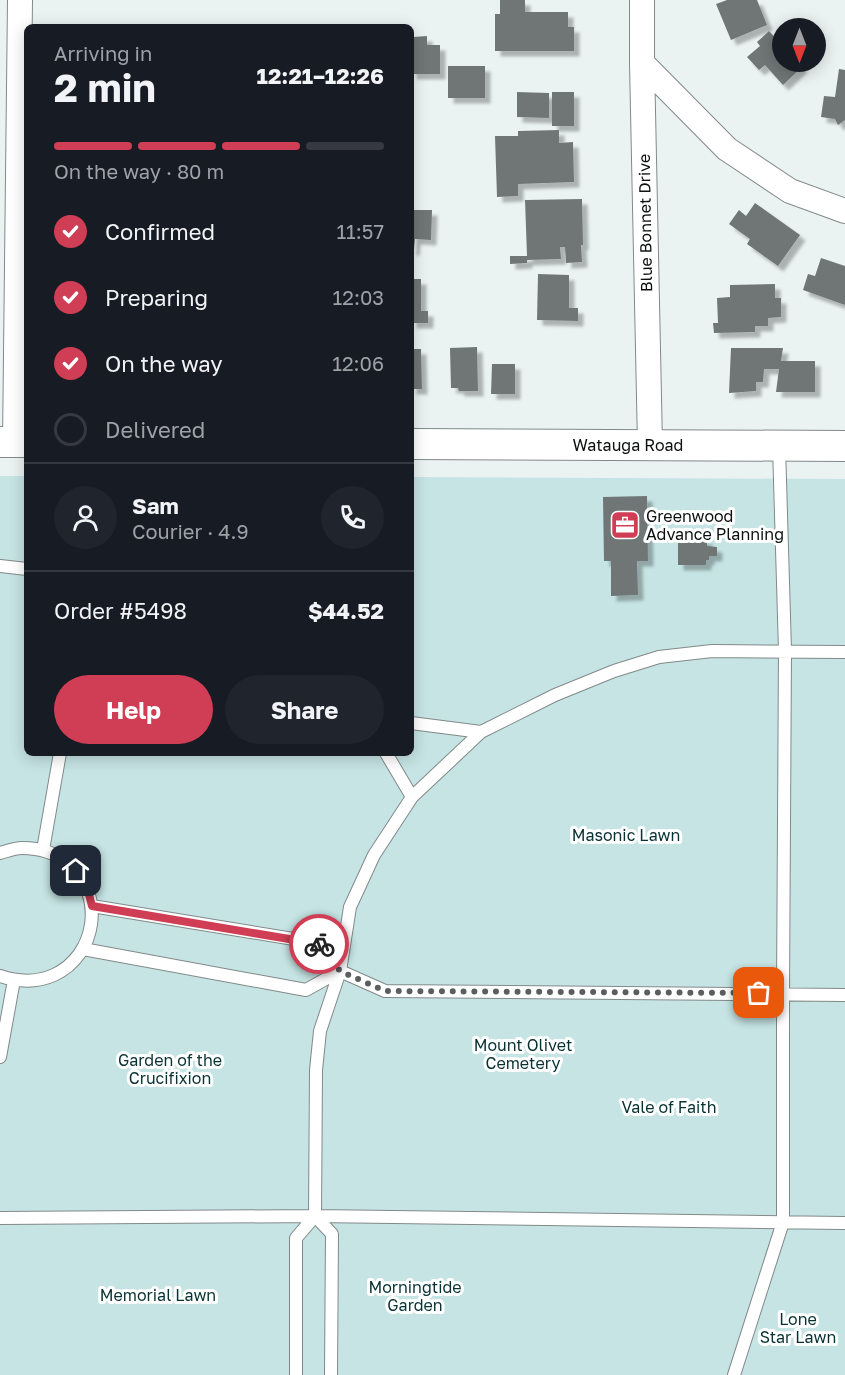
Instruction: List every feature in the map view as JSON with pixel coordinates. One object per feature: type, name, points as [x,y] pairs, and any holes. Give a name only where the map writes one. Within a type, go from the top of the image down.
[{"type":"street","points":[[14,442],[20,0]]},
{"type":"street","name":"Blue Bonnet Drive","points":[[642,0],[650,445]]},
{"type":"street","points":[[642,63],[727,149],[790,191],[845,211]]},
{"type":"street","name":"Watauga Road","points":[[414,444],[845,446]]},
{"type":"lane","points":[[734,1375],[783,1222],[785,651],[779,446]]},
{"type":"lane","points":[[0,566],[24,568]]},
{"type":"lane","points":[[296,1375],[296,1238],[315,1216],[316,1070],[320,1031],[340,971],[350,907],[374,855],[412,797],[481,732],[555,695],[614,671],[659,657],[712,651],[845,652]]},
{"type":"lane","points":[[414,723],[481,732]]},
{"type":"lane","points":[[43,850],[59,756]]},
{"type":"lane","points":[[388,756],[412,797]]},
{"type":"lane","points":[[0,852],[21,848],[43,850],[61,858],[76,871],[87,887],[92,906],[91,928],[83,949],[70,964],[53,975],[34,981],[14,980],[0,976]]},
{"type":"lane","points":[[92,906],[318,943],[340,971],[385,991],[845,995]]},
{"type":"lane","points":[[83,949],[306,990],[340,971]]},
{"type":"lane","points":[[0,1057],[14,980]]},
{"type":"lane","points":[[315,1216],[332,1234],[331,1375]]},
{"type":"lane","points":[[0,1218],[315,1216],[845,1223]]},
{"type":"green space","name":"Mount Olivet Cemetery","points":[[0,476],[24,476],[24,756],[414,756],[414,477],[845,479],[845,1375],[0,1375]]},
{"type":"building","points":[[500,0],[525,0],[525,12],[568,12],[568,27],[574,27],[574,51],[495,51],[495,14],[500,14]]},
{"type":"building","points":[[727,0],[757,0],[767,25],[731,40],[716,4]]},
{"type":"building","points":[[769,31],[772,34],[772,72],[797,72],[783,85],[765,65],[759,70],[747,57],[760,46],[757,42]]},
{"type":"building","points":[[427,36],[427,45],[440,45],[440,74],[414,74],[414,37]]},
{"type":"building","points":[[448,66],[485,66],[485,98],[448,98]]},
{"type":"building","points":[[839,69],[845,70],[845,120],[838,125],[835,119],[821,117],[824,96],[835,97]]},
{"type":"building","points":[[517,92],[549,93],[549,118],[517,117]]},
{"type":"building","points":[[552,92],[574,92],[574,126],[552,126]]},
{"type":"building","points":[[559,130],[559,143],[573,142],[574,182],[518,184],[518,196],[497,197],[495,136],[518,136],[518,131]]},
{"type":"building","points":[[582,199],[582,262],[566,263],[565,247],[560,247],[561,259],[527,260],[527,263],[510,264],[510,256],[527,256],[525,200]]},
{"type":"building","points":[[755,203],[800,235],[778,266],[747,244],[750,239],[729,224],[739,210],[746,216]]},
{"type":"building","points":[[414,210],[432,210],[431,240],[415,239],[414,250]]},
{"type":"building","points":[[821,258],[845,266],[845,305],[803,290],[808,274],[815,276]]},
{"type":"building","points":[[538,274],[569,275],[569,308],[578,308],[578,321],[537,320]]},
{"type":"building","points":[[414,279],[421,279],[421,311],[428,311],[428,323],[414,323]]},
{"type":"building","points":[[775,284],[775,298],[781,298],[781,317],[768,318],[768,326],[755,326],[755,332],[714,333],[713,323],[718,323],[717,298],[730,297],[730,285]]},
{"type":"building","points":[[477,347],[478,391],[459,391],[458,388],[451,388],[450,348]]},
{"type":"building","points":[[731,348],[783,348],[781,361],[815,361],[815,392],[776,392],[779,369],[764,369],[763,382],[756,382],[756,391],[729,393]]},
{"type":"building","points":[[414,349],[421,349],[422,389],[414,389]]},
{"type":"building","points":[[492,364],[515,364],[515,394],[491,394]]},
{"type":"building","name":"Greenwood Advance Planning","points":[[647,496],[648,561],[637,561],[638,595],[611,596],[611,561],[604,561],[603,497]]},
{"type":"building","points":[[678,539],[707,539],[707,546],[717,547],[717,556],[709,556],[706,565],[678,565]]},
{"type":"way so far","points":[[319,944],[340,971],[385,991],[759,993]]},
{"type":"place","name":"Greenwood Advance Planning","points":[[625,525]]},
{"type":"route","points":[[76,871],[87,887],[92,906],[319,944]]},
{"type":"park label","name":"Masonic Lawn","points":[[626,835]]},
{"type":"park label","name":"Garden of the Crucifixion","points":[[170,1069]]},
{"type":"park label","name":"Vale of Faith","points":[[669,1107]]},
{"type":"park label","name":"Memorial Lawn","points":[[158,1295]]},
{"type":"park label","name":"Morningtide Garden","points":[[415,1296]]},
{"type":"park label","name":"Lone Star Lawn","points":[[798,1328]]}]
